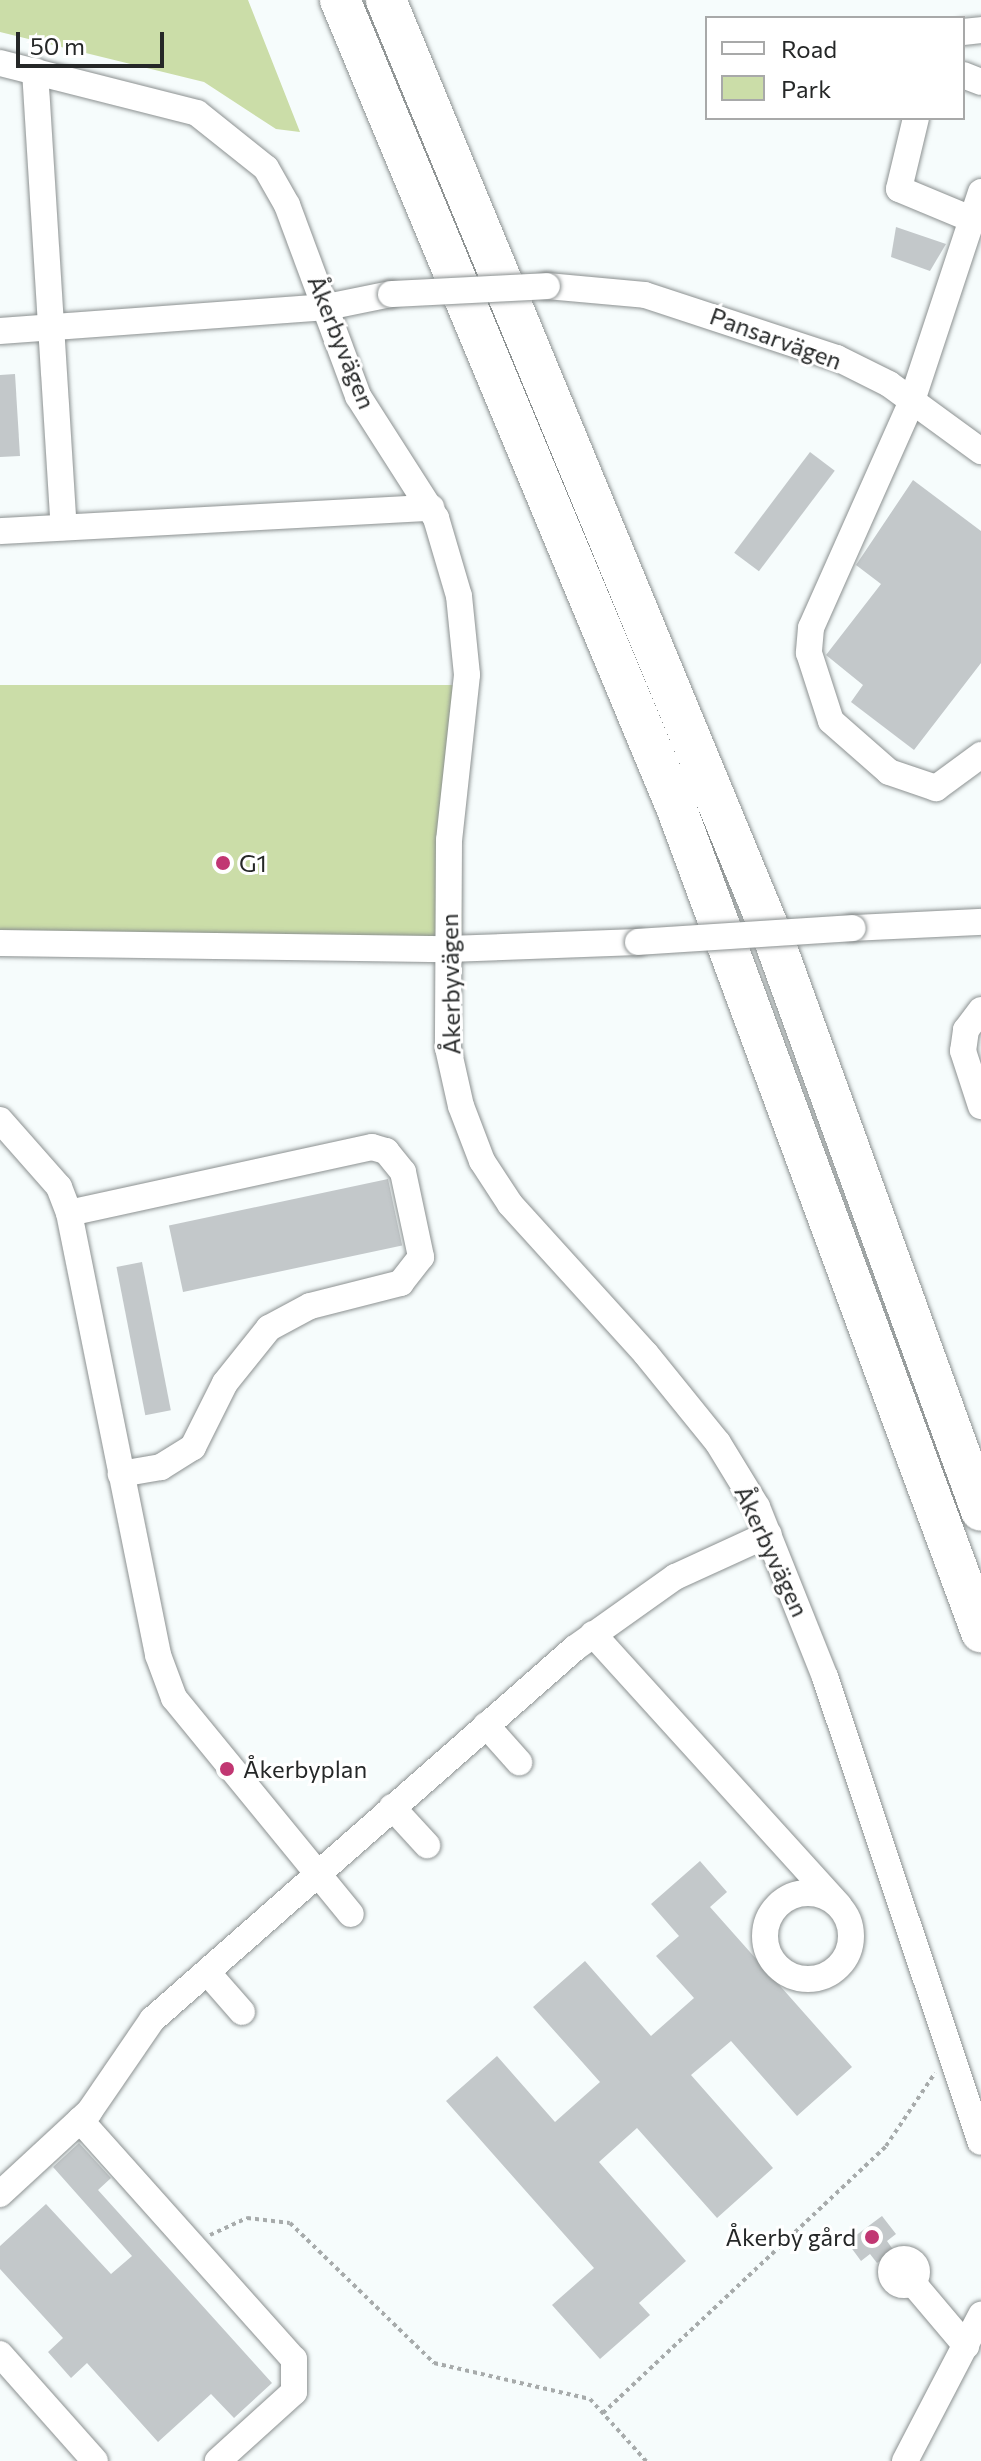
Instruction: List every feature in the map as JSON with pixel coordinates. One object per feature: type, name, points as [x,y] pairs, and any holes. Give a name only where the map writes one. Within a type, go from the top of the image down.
[{"type":"highway","points":[[340,0],[676,807],[981,1632]]},
{"type":"highway","points":[[386,0],[774,940],[981,1511]]},
{"type":"street","name":"Åkerbyvägen","points":[[0,63],[197,113],[239,140],[287,205],[358,396],[431,508],[459,596],[467,675],[451,789],[448,1048],[482,1161],[510,1204],[718,1443],[769,1534],[825,1677],[955,2062],[974,2094],[981,2142]]},
{"type":"street","points":[[35,71],[64,527]]},
{"type":"street","points":[[916,120],[899,189],[971,219]]},
{"type":"street","points":[[981,192],[912,401],[811,628],[811,675],[831,721],[915,785],[936,788],[981,755]]},
{"type":"street","name":"Pansarvägen","points":[[327,307],[391,294],[547,286],[645,295],[715,315],[837,358],[912,401],[981,451]]},
{"type":"street","points":[[0,331],[327,307]]},
{"type":"street","points":[[0,531],[431,508]]},
{"type":"street","points":[[0,943],[448,949],[638,942],[981,922]]},
{"type":"street","points":[[981,1010],[966,1030],[963,1051],[981,1106]]},
{"type":"street","points":[[0,1120],[59,1187],[69,1213],[158,1655],[182,1716],[351,1914]]},
{"type":"street","points":[[69,1213],[372,1147],[396,1159],[403,1172],[421,1257],[401,1283],[310,1306],[269,1328],[231,1372],[193,1447],[161,1467],[121,1474]]},
{"type":"street","points":[[0,2194],[80,2120],[136,2037],[486,1725],[593,1634],[675,1577],[769,1534]]},
{"type":"street","points":[[593,1634],[839,1905],[851,1938],[845,1958],[822,1977],[802,1979],[785,1972],[767,1948],[768,1920],[791,1880],[789,1851]]},
{"type":"street","points":[[486,1725],[519,1762]]},
{"type":"street","points":[[392,1807],[427,1845]]},
{"type":"street","points":[[779,1904],[815,1893],[839,1905]]},
{"type":"street","points":[[207,1972],[242,2012]]},
{"type":"street","points":[[80,2120],[280,2339],[296,2374],[279,2411],[218,2461]]},
{"type":"street","points":[[912,2282],[966,2346]]},
{"type":"street","points":[[905,2461],[981,2315]]},
{"type":"street","points":[[0,2354],[95,2461]]},
{"type":"path","points":[[603,2413],[886,2146],[926,2083],[955,2062]]},
{"type":"path","points":[[197,2248],[247,2218],[290,2223],[434,2363],[579,2394],[603,2413],[646,2461]]},
{"type":"green space","points":[[0,0],[248,0],[300,132],[276,129],[204,82],[0,32]]},
{"type":"green space","name":"G1","points":[[0,685],[462,685],[462,939],[0,939]]},
{"type":"building","points":[[896,227],[946,244],[930,271],[891,257]]},
{"type":"building","points":[[15,374],[20,456],[0,457],[0,375]]},
{"type":"building","points":[[810,452],[835,471],[759,571],[734,553]]},
{"type":"building","points":[[913,480],[981,531],[981,663],[914,750],[851,702],[863,685],[826,655],[881,584],[856,565]]},
{"type":"building","points":[[388,1179],[402,1246],[183,1292],[169,1226]]},
{"type":"building","points":[[142,1262],[171,1410],[145,1415],[116,1267]]},
{"type":"building","points":[[700,1861],[727,1892],[710,1907],[852,2067],[797,2116],[731,2041],[691,2075],[773,2168],[717,2218],[637,2128],[599,2162],[686,2261],[639,2303],[650,2315],[600,2359],[552,2305],[594,2268],[446,2101],[497,2056],[555,2122],[600,2082],[533,2007],[585,1961],[651,2036],[694,1998],[656,1956],[679,1936],[651,1904]]},
{"type":"building","points":[[79,2143],[111,2178],[98,2190],[272,2383],[234,2418],[211,2394],[158,2442],[87,2363],[71,2378],[48,2352],[63,2338],[0,2269],[0,2246],[46,2204],[111,2274],[132,2256],[53,2167]]},
{"type":"building","name":"Åkerby gård","points":[[882,2216],[896,2234],[887,2241],[894,2251],[877,2263],[870,2254],[861,2261],[847,2242]]},
{"type":"place","name":"G1","points":[[223,863]]},
{"type":"place","name":"Åkerbyplan","points":[[227,1769]]},
{"type":"place","name":"Åkerby gård","points":[[872,2237]]}]
